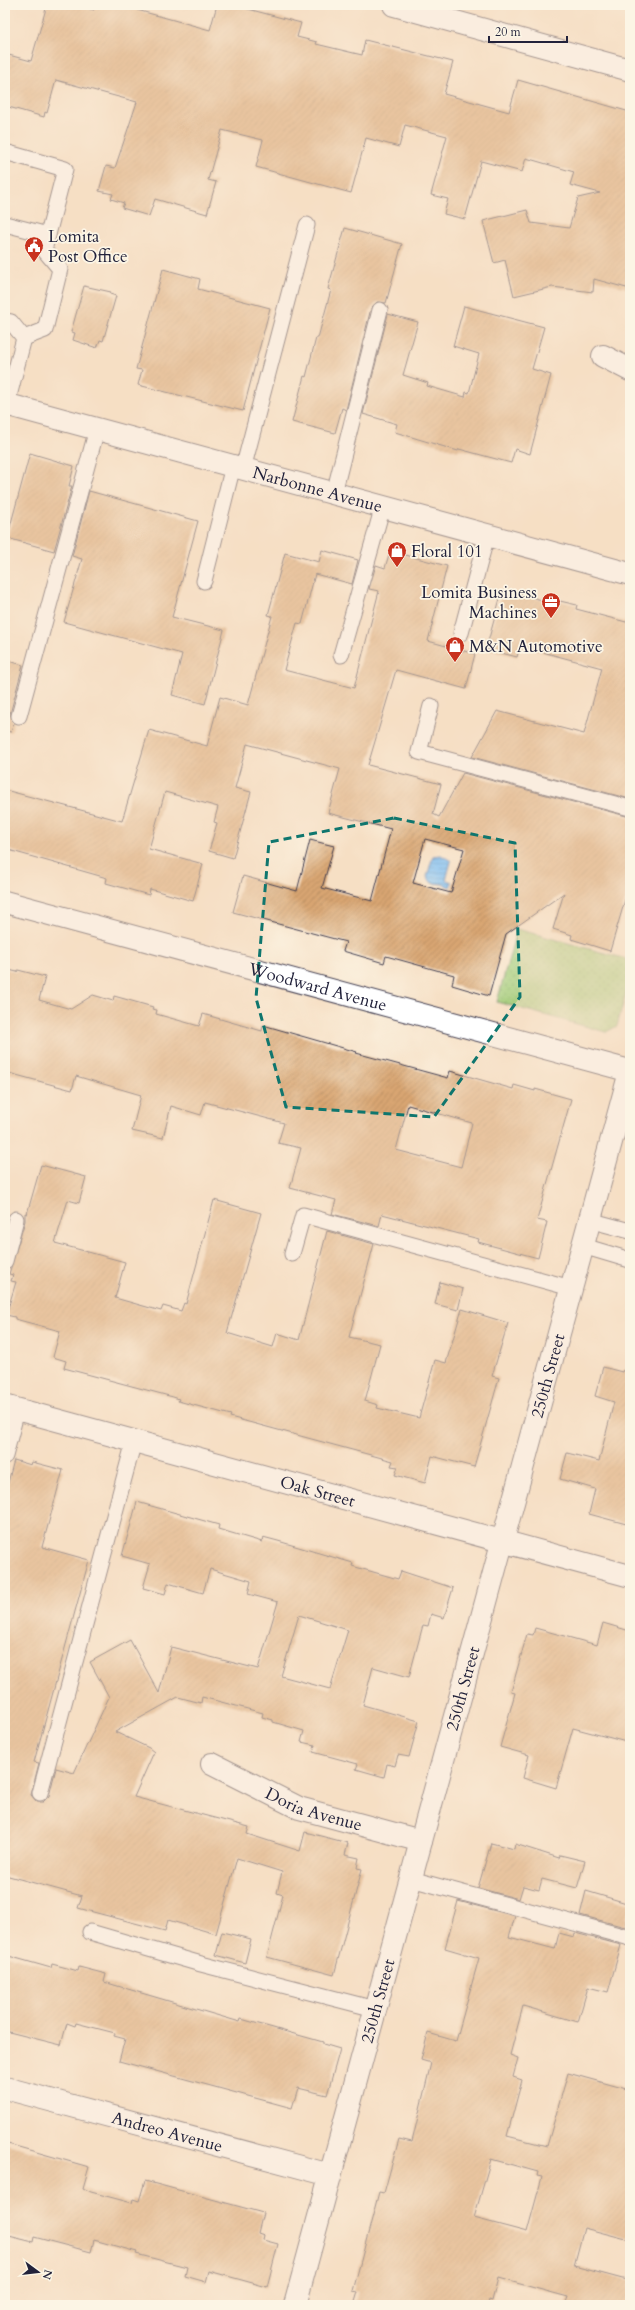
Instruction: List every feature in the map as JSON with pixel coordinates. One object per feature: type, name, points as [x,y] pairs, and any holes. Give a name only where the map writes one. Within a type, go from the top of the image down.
[{"type":"street","points":[[394,5],[630,70]]},
{"type":"street","points":[[603,356],[630,370]]},
{"type":"street","name":"Narbonne Avenue","points":[[6,404],[630,574]]},
{"type":"street","name":"Woodward Avenue","points":[[5,902],[630,1071]]},
{"type":"street","name":"250th Street","points":[[295,2305],[571,1288],[627,1096],[630,1071]]},
{"type":"street","name":"Oak Street","points":[[11,1408],[630,1576]]},
{"type":"street","name":"Doria Avenue","points":[[212,1764],[299,1808],[421,1841]]},
{"type":"street","name":"Andreo Avenue","points":[[5,2088],[330,2175]]},
{"type":"lane","points":[[5,152],[64,169],[44,250],[60,269],[45,330],[24,338]]},
{"type":"lane","points":[[5,224],[48,235]]},
{"type":"lane","points":[[204,581],[307,225]]},
{"type":"lane","points":[[334,493],[380,310]]},
{"type":"lane","points":[[5,321],[11,322],[24,338]]},
{"type":"lane","points":[[6,404],[24,338]]},
{"type":"lane","points":[[19,716],[97,429]]},
{"type":"lane","points":[[341,655],[383,506]]},
{"type":"lane","points":[[461,633],[487,534]]},
{"type":"lane","points":[[431,706],[419,752],[630,808]]},
{"type":"lane","points":[[292,1254],[303,1215],[571,1288]]},
{"type":"lane","points":[[5,1262],[16,1219]]},
{"type":"lane","points":[[590,1220],[630,1231]]},
{"type":"lane","points":[[583,1246],[630,1260]]},
{"type":"lane","points":[[5,1456],[11,1408]]},
{"type":"lane","points":[[40,1793],[134,1441]]},
{"type":"lane","points":[[411,1879],[630,1938]]},
{"type":"lane","points":[[90,1932],[201,1964],[375,2009]]},
{"type":"highlighted area","points":[[394,818],[515,843],[520,997],[434,1117],[286,1107],[256,998],[269,842]]},
{"type":"green space","points":[[517,929],[630,960],[630,978],[617,1026],[606,1032],[497,1002]]},
{"type":"water","points":[[441,855],[451,861],[446,880],[452,882],[450,887],[443,884],[432,883],[427,877],[433,856]]},
{"type":"building","points":[[47,5],[75,5],[94,10],[95,5],[139,5],[137,10],[210,30],[217,5],[233,5],[301,23],[297,37],[317,42],[316,44],[362,55],[365,40],[453,62],[444,94],[509,112],[518,80],[630,112],[630,289],[594,279],[593,292],[552,287],[514,296],[505,260],[494,263],[483,221],[527,210],[531,223],[569,228],[578,198],[600,193],[570,185],[574,172],[526,158],[522,172],[481,161],[465,219],[444,214],[448,199],[431,195],[447,136],[405,125],[399,147],[366,138],[351,193],[256,167],[263,140],[222,130],[208,180],[216,182],[207,214],[155,199],[149,216],[122,208],[124,203],[111,199],[113,194],[99,191],[106,166],[115,168],[137,102],[56,80],[47,113],[45,112],[44,117],[5,106],[5,54],[31,61]]},
{"type":"building","points":[[345,228],[402,244],[386,303],[377,302],[371,308],[346,410],[342,408],[335,433],[292,422],[304,376],[306,377],[316,338],[318,338],[331,290],[328,289]]},
{"type":"building","points":[[163,269],[200,279],[198,289],[270,308],[243,411],[138,385],[142,370],[136,369]]},
{"type":"building","points":[[84,286],[111,292],[110,294],[116,296],[103,341],[100,340],[97,348],[73,340],[75,333],[71,332]]},
{"type":"building","points":[[464,306],[544,327],[532,369],[551,375],[530,454],[515,449],[511,463],[459,449],[458,451],[395,432],[397,424],[363,414],[388,314],[418,322],[403,375],[428,383],[427,386],[465,397],[466,392],[469,393],[479,354],[453,346]]},
{"type":"building","points":[[30,453],[74,466],[69,486],[72,486],[54,551],[7,538]]},
{"type":"building","points":[[89,491],[198,521],[172,617],[224,630],[205,704],[172,695],[182,654],[64,622],[82,559],[72,556]]},
{"type":"building","points":[[322,550],[358,560],[352,584],[315,574],[302,624],[297,623],[284,670],[354,688],[379,591],[369,589],[376,565],[385,568],[390,551],[447,566],[428,641],[475,654],[466,689],[396,670],[368,765],[441,784],[433,814],[439,817],[463,773],[630,817],[630,883],[610,951],[571,939],[572,935],[553,929],[564,893],[506,934],[489,996],[452,985],[454,975],[386,956],[384,963],[343,951],[346,942],[233,912],[243,876],[297,891],[310,840],[334,846],[322,888],[372,901],[391,829],[328,813],[340,769],[247,744],[235,788],[251,792],[233,858],[209,851],[217,823],[214,822],[218,807],[165,792],[149,849],[203,864],[193,901],[150,889],[149,895],[106,883],[107,878],[5,849],[5,790],[122,821],[149,730],[207,746],[220,697],[248,705],[272,616],[268,615],[285,553],[319,562]],"holes":[[[425,839],[464,849],[451,893],[413,883]]]},
{"type":"building","points":[[516,593],[546,601],[547,598],[577,605],[576,609],[630,623],[630,799],[472,757],[497,711],[584,734],[602,668],[520,646],[517,657],[486,649],[501,595],[514,598]]},
{"type":"building","points":[[5,660],[23,665],[10,714],[14,723],[11,732],[5,731]]},
{"type":"building","points":[[5,969],[17,972],[18,970],[45,977],[39,1000],[71,1009],[93,995],[113,1001],[114,996],[153,1007],[152,1009],[157,1010],[156,1014],[199,1026],[203,1014],[262,1031],[263,1025],[357,1052],[356,1053],[448,1078],[450,1071],[513,1089],[514,1085],[571,1099],[537,1220],[547,1222],[538,1258],[478,1242],[479,1239],[382,1214],[379,1226],[332,1214],[336,1200],[290,1188],[301,1148],[278,1143],[284,1123],[205,1102],[201,1115],[171,1106],[163,1138],[132,1131],[141,1095],[76,1076],[72,1090],[5,1072]],"holes":[[[408,1105],[472,1123],[461,1167],[396,1150]]]},
{"type":"building","points":[[41,1165],[86,1177],[79,1203],[68,1200],[55,1243],[125,1262],[115,1298],[161,1311],[163,1306],[181,1311],[184,1303],[186,1304],[214,1200],[261,1213],[227,1333],[273,1347],[277,1333],[299,1340],[327,1231],[374,1244],[349,1337],[380,1344],[365,1401],[378,1405],[377,1408],[419,1418],[435,1360],[446,1363],[462,1309],[508,1323],[492,1376],[499,1378],[474,1467],[432,1456],[425,1483],[395,1475],[398,1467],[391,1466],[393,1461],[230,1417],[231,1415],[178,1401],[179,1399],[173,1397],[64,1368],[66,1361],[53,1357],[60,1331],[15,1319],[15,1317],[6,1315],[16,1282],[11,1281],[13,1275],[9,1274],[25,1221],[25,1213],[27,1214]]},
{"type":"building","points":[[440,1282],[463,1289],[458,1310],[435,1304]]},
{"type":"building","points":[[603,1367],[622,1372],[623,1370],[630,1370],[630,1525],[589,1514],[595,1489],[560,1479],[567,1453],[599,1461],[614,1402],[595,1396]]},
{"type":"building","points":[[14,1460],[31,1465],[32,1462],[63,1470],[42,1547],[89,1560],[34,1762],[39,1763],[31,1795],[37,1802],[43,1802],[49,1796],[56,1768],[74,1773],[109,1697],[90,1662],[130,1640],[159,1693],[171,1647],[258,1669],[278,1602],[248,1594],[251,1581],[210,1569],[203,1593],[168,1583],[165,1594],[143,1588],[150,1564],[122,1556],[137,1502],[219,1525],[218,1529],[262,1542],[263,1537],[353,1563],[352,1566],[398,1579],[401,1571],[453,1588],[444,1618],[431,1614],[428,1626],[423,1625],[409,1677],[373,1667],[363,1705],[419,1721],[409,1757],[398,1755],[395,1766],[387,1764],[384,1777],[356,1769],[358,1764],[313,1752],[315,1745],[301,1742],[304,1731],[273,1722],[273,1720],[262,1717],[263,1713],[202,1697],[201,1703],[178,1697],[115,1732],[149,1748],[154,1752],[134,1797],[249,1827],[247,1834],[300,1851],[305,1832],[348,1843],[345,1855],[359,1858],[357,1868],[362,1869],[334,1975],[267,1957],[283,1895],[277,1893],[282,1872],[237,1858],[216,1934],[168,1920],[165,1931],[78,1908],[82,1896],[5,1875],[5,1494]],"holes":[[[299,1615],[348,1630],[330,1689],[281,1676]]]},
{"type":"building","points":[[603,1623],[630,1631],[630,1743],[573,1728],[556,1788],[523,1778],[529,1755],[500,1747],[515,1693],[511,1692],[527,1634],[533,1635],[535,1628],[597,1645]]},
{"type":"building","points":[[491,1843],[514,1849],[515,1844],[559,1858],[560,1855],[585,1861],[577,1888],[542,1879],[539,1890],[523,1886],[519,1899],[478,1888]]},
{"type":"building","points":[[586,1891],[630,1904],[625,1927],[580,1915]]},
{"type":"building","points":[[458,1901],[515,1916],[509,1937],[555,1949],[559,1933],[574,1937],[575,1933],[621,1945],[608,1992],[588,1987],[578,2022],[523,2006],[510,2055],[518,2058],[513,2077],[522,2080],[507,2136],[547,2146],[568,2073],[630,2090],[630,2240],[584,2228],[574,2266],[630,2281],[627,2305],[565,2305],[568,2297],[498,2278],[492,2301],[489,2300],[488,2305],[354,2305],[358,2292],[353,2291],[379,2192],[384,2193],[399,2139],[412,2142],[431,2063],[421,2060],[428,2033],[456,2041],[479,1958],[445,1948]],"holes":[[[491,2159],[538,2172],[537,2176],[542,2177],[527,2232],[474,2218]]]},
{"type":"building","points":[[222,1932],[251,1939],[245,1963],[216,1955]]},
{"type":"building","points":[[5,1955],[51,1968],[52,1964],[78,1971],[79,1967],[106,1974],[104,1982],[240,2022],[241,2019],[323,2042],[323,2044],[340,2049],[327,2095],[298,2088],[292,2108],[119,2061],[125,2039],[114,2036],[115,2033],[76,2023],[75,2026],[67,2023],[61,2045],[5,2031]]},
{"type":"building","points":[[8,2144],[89,2167],[83,2188],[91,2192],[132,2203],[133,2199],[139,2201],[145,2181],[263,2213],[258,2233],[264,2235],[263,2240],[278,2244],[267,2287],[209,2271],[206,2282],[185,2276],[187,2267],[136,2254],[137,2252],[94,2240],[91,2252],[34,2237],[33,2242],[5,2235],[5,2156]]},
{"type":"place","name":"Lomita Post Office","points":[[34,263]]},
{"type":"place","name":"Floral 101","points":[[397,568]]},
{"type":"place","name":"Lomita Business Machines","points":[[551,619]]},
{"type":"place","name":"M&N Automotive","points":[[455,663]]}]
